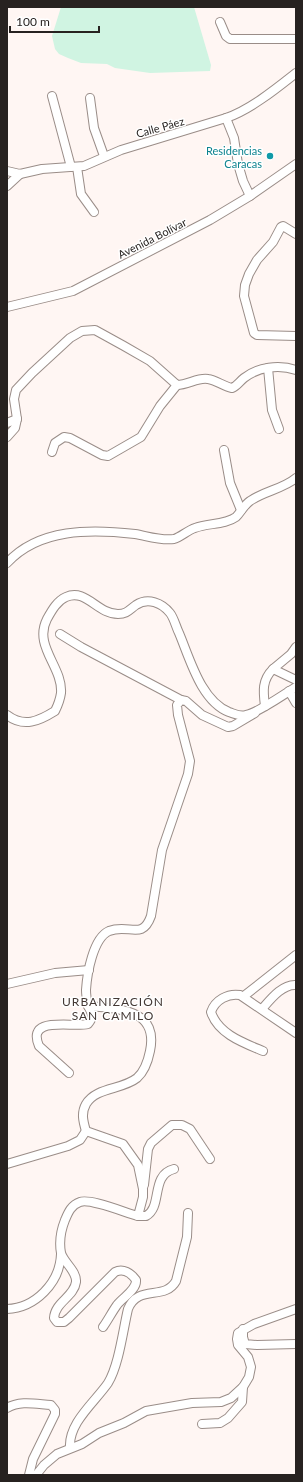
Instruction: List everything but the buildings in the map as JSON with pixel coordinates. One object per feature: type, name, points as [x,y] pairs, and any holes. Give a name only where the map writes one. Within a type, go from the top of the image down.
[{"type":"street","points":[[220,22],[226,36],[230,39],[296,39]]},
{"type":"street","name":"Calle Páez","points":[[20,174],[42,169],[84,166],[104,156],[121,150],[235,115],[296,73]]},
{"type":"street","points":[[52,96],[81,194],[94,212]]},
{"type":"street","points":[[90,98],[94,128],[104,156]]},
{"type":"street","points":[[226,118],[234,138],[238,164],[243,181],[250,196]]},
{"type":"street","name":"Avenida Bolívar","points":[[7,307],[73,291],[210,220],[250,196],[296,164]]},
{"type":"street","points":[[7,171],[20,174]]},
{"type":"street","points":[[7,186],[20,174]]},
{"type":"street","points":[[296,234],[283,226],[281,227],[273,242],[249,274],[245,285],[244,296],[254,333],[256,335],[296,336]]},
{"type":"street","points":[[7,437],[15,428],[16,419],[14,399],[16,390],[70,338],[82,330],[95,330],[137,353],[150,361],[177,385],[182,385],[200,379],[208,379],[232,388],[256,371],[268,368],[288,367],[296,370]]},
{"type":"street","points":[[268,368],[272,410],[280,429]]},
{"type":"street","points":[[52,452],[55,443],[64,437],[70,438],[102,455],[108,456],[141,437],[160,406],[177,385]]},
{"type":"street","points":[[7,424],[16,419]]},
{"type":"street","points":[[224,450],[230,483],[241,510]]},
{"type":"street","points":[[7,563],[32,544],[55,535],[81,532],[117,532],[175,539],[195,528],[222,522],[235,517],[249,501],[296,478]]},
{"type":"street","points":[[7,715],[22,722],[35,722],[55,711],[61,693],[59,680],[43,638],[43,631],[46,620],[58,602],[73,594],[80,595],[110,614],[120,614],[130,611],[136,605],[147,601],[157,602],[171,614],[204,691],[221,709],[245,716],[255,713]]},
{"type":"street","points":[[60,634],[81,647],[181,700],[186,701],[202,715],[228,727],[233,726],[255,713],[292,689],[296,703]]},
{"type":"street","points":[[265,706],[264,684],[266,678],[273,669],[296,648]]},
{"type":"street","points":[[273,669],[296,680]]},
{"type":"street","points":[[69,1073],[40,1046],[37,1040],[37,1034],[39,1028],[46,1025],[81,1026],[88,1024],[92,1020],[93,1014],[88,1006],[86,991],[89,970],[97,943],[107,932],[118,929],[139,930],[144,928],[151,916],[162,850],[188,774],[190,761],[178,715],[177,705],[181,700]]},
{"type":"street","points":[[244,996],[296,955]]},
{"type":"street","points":[[7,984],[55,973],[89,970]]},
{"type":"street","points":[[262,1009],[272,998],[288,986],[296,985]]},
{"type":"street","points":[[263,1051],[233,1037],[218,1025],[211,1012],[222,999],[233,994],[244,996],[296,1033]]},
{"type":"street","points":[[86,1131],[82,1118],[86,1104],[94,1096],[125,1085],[138,1077],[147,1063],[152,1036],[148,1026],[142,1018],[130,1011],[88,1006]]},
{"type":"street","points":[[142,1189],[148,1149],[151,1143],[172,1126],[182,1125],[190,1128],[210,1159]]},
{"type":"street","points":[[7,1164],[68,1146],[80,1140],[86,1131]]},
{"type":"street","points":[[86,1131],[123,1144],[138,1165],[143,1197],[138,1216]]},
{"type":"street","points":[[7,1309],[29,1304],[45,1292],[61,1263],[62,1254],[60,1230],[69,1211],[74,1206],[81,1202],[90,1201],[138,1216],[146,1216],[152,1211],[162,1177],[166,1172],[174,1169]]},
{"type":"street","points":[[70,1448],[70,1442],[75,1428],[87,1407],[114,1372],[130,1303],[141,1294],[164,1291],[174,1284],[187,1237],[188,1213]]},
{"type":"street","points":[[62,1254],[75,1276],[76,1281],[75,1288],[56,1309],[54,1318],[57,1322],[64,1322],[69,1318],[115,1272],[119,1270],[128,1272],[136,1280],[137,1284],[117,1305],[103,1327]]},
{"type":"street","points":[[36,1475],[44,1465],[70,1448],[82,1444],[99,1433],[124,1423],[146,1411],[192,1403],[221,1402],[230,1398],[243,1387],[249,1377],[251,1367],[248,1357],[238,1345],[238,1333],[243,1329],[296,1309]]},
{"type":"street","points":[[243,1329],[245,1344],[296,1344]]},
{"type":"street","points":[[202,1424],[220,1423],[228,1418],[242,1402],[243,1387]]},
{"type":"street","points":[[7,1408],[13,1404],[26,1403],[51,1405],[55,1410],[55,1414],[34,1459],[29,1475]]},
{"type":"green space","points":[[61,7],[194,7],[211,65],[210,71],[150,73],[115,68],[107,64],[81,63],[68,58],[59,54],[55,49],[52,36]]},
{"type":"place","name":"Residencias Caracas","points":[[270,156]]},
{"type":"district","name":"URBANIZACIÓN SAN CAMILO","points":[[113,1008]]}]
